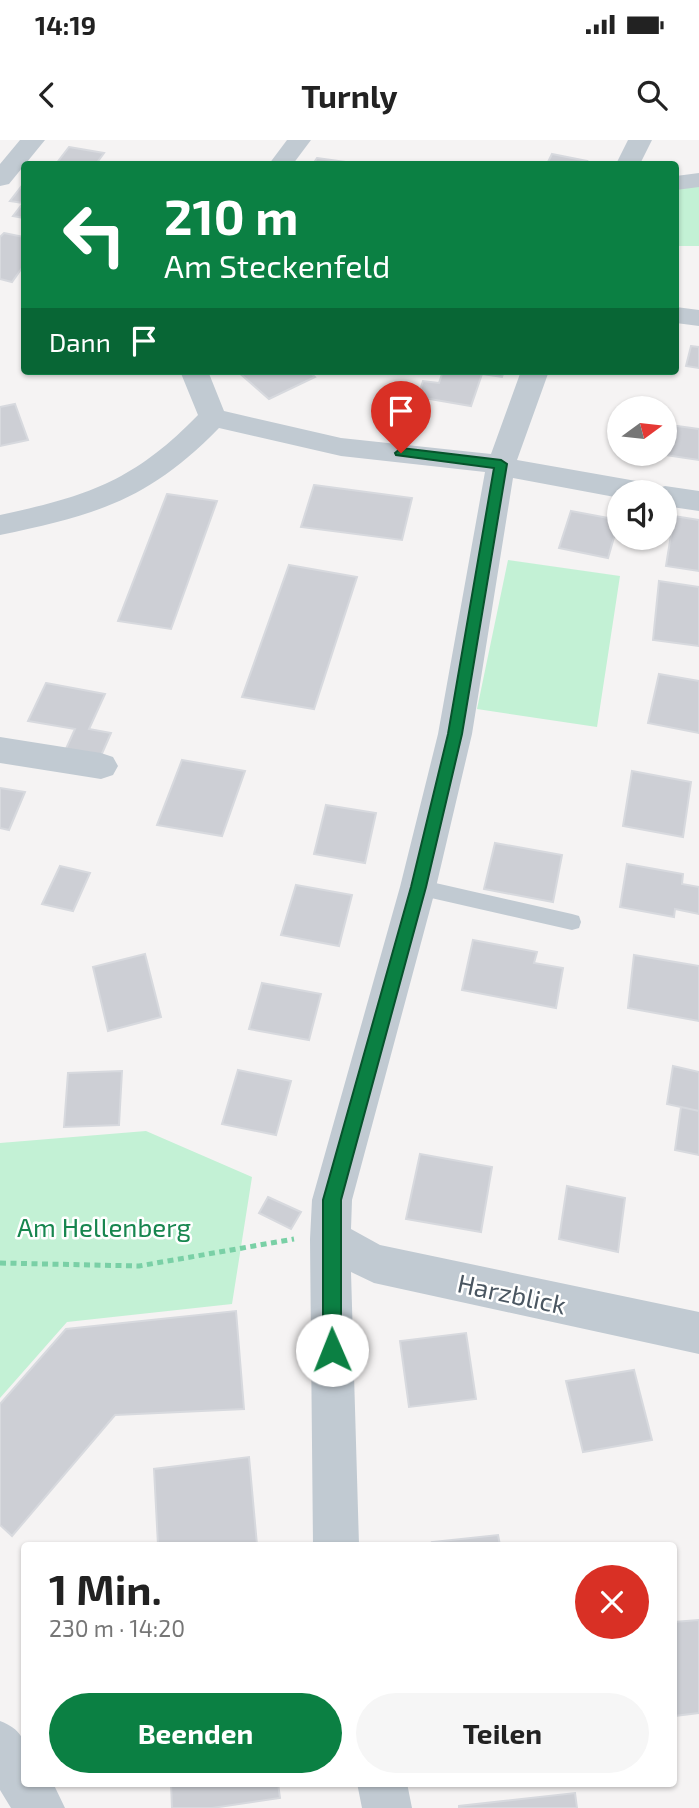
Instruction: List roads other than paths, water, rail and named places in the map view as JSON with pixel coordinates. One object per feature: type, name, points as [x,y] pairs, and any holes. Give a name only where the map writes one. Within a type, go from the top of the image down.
[{"type":"street","points":[[0,179],[33,140]]},
{"type":"street","points":[[283,161],[299,140]]},
{"type":"street","points":[[630,161],[640,140]]},
{"type":"street","points":[[679,183],[699,180]]},
{"type":"street","points":[[679,315],[699,318]]},
{"type":"street","points":[[196,375],[213,417]]},
{"type":"street","points":[[336,1542],[330,1239],[332,1200],[418,887],[455,734],[501,464],[534,375]]},
{"type":"street","points":[[213,417],[341,447],[501,464],[521,471],[607,486]]},
{"type":"street","points":[[0,525],[97,502],[167,460],[213,417]]},
{"type":"street","points":[[677,498],[699,501]]},
{"type":"street","points":[[0,751],[101,766]]},
{"type":"street","name":"Harzblick","points":[[330,1239],[374,1264],[699,1333]]},
{"type":"street","points":[[0,1745],[21,1778]]},
{"type":"street","points":[[27,1787],[40,1808]]},
{"type":"street","points":[[383,1787],[387,1808]]},
{"type":"lane","points":[[418,887],[572,922]]},
{"type":"park label","name":"Am Hellenberg","points":[[104,1226]]}]
